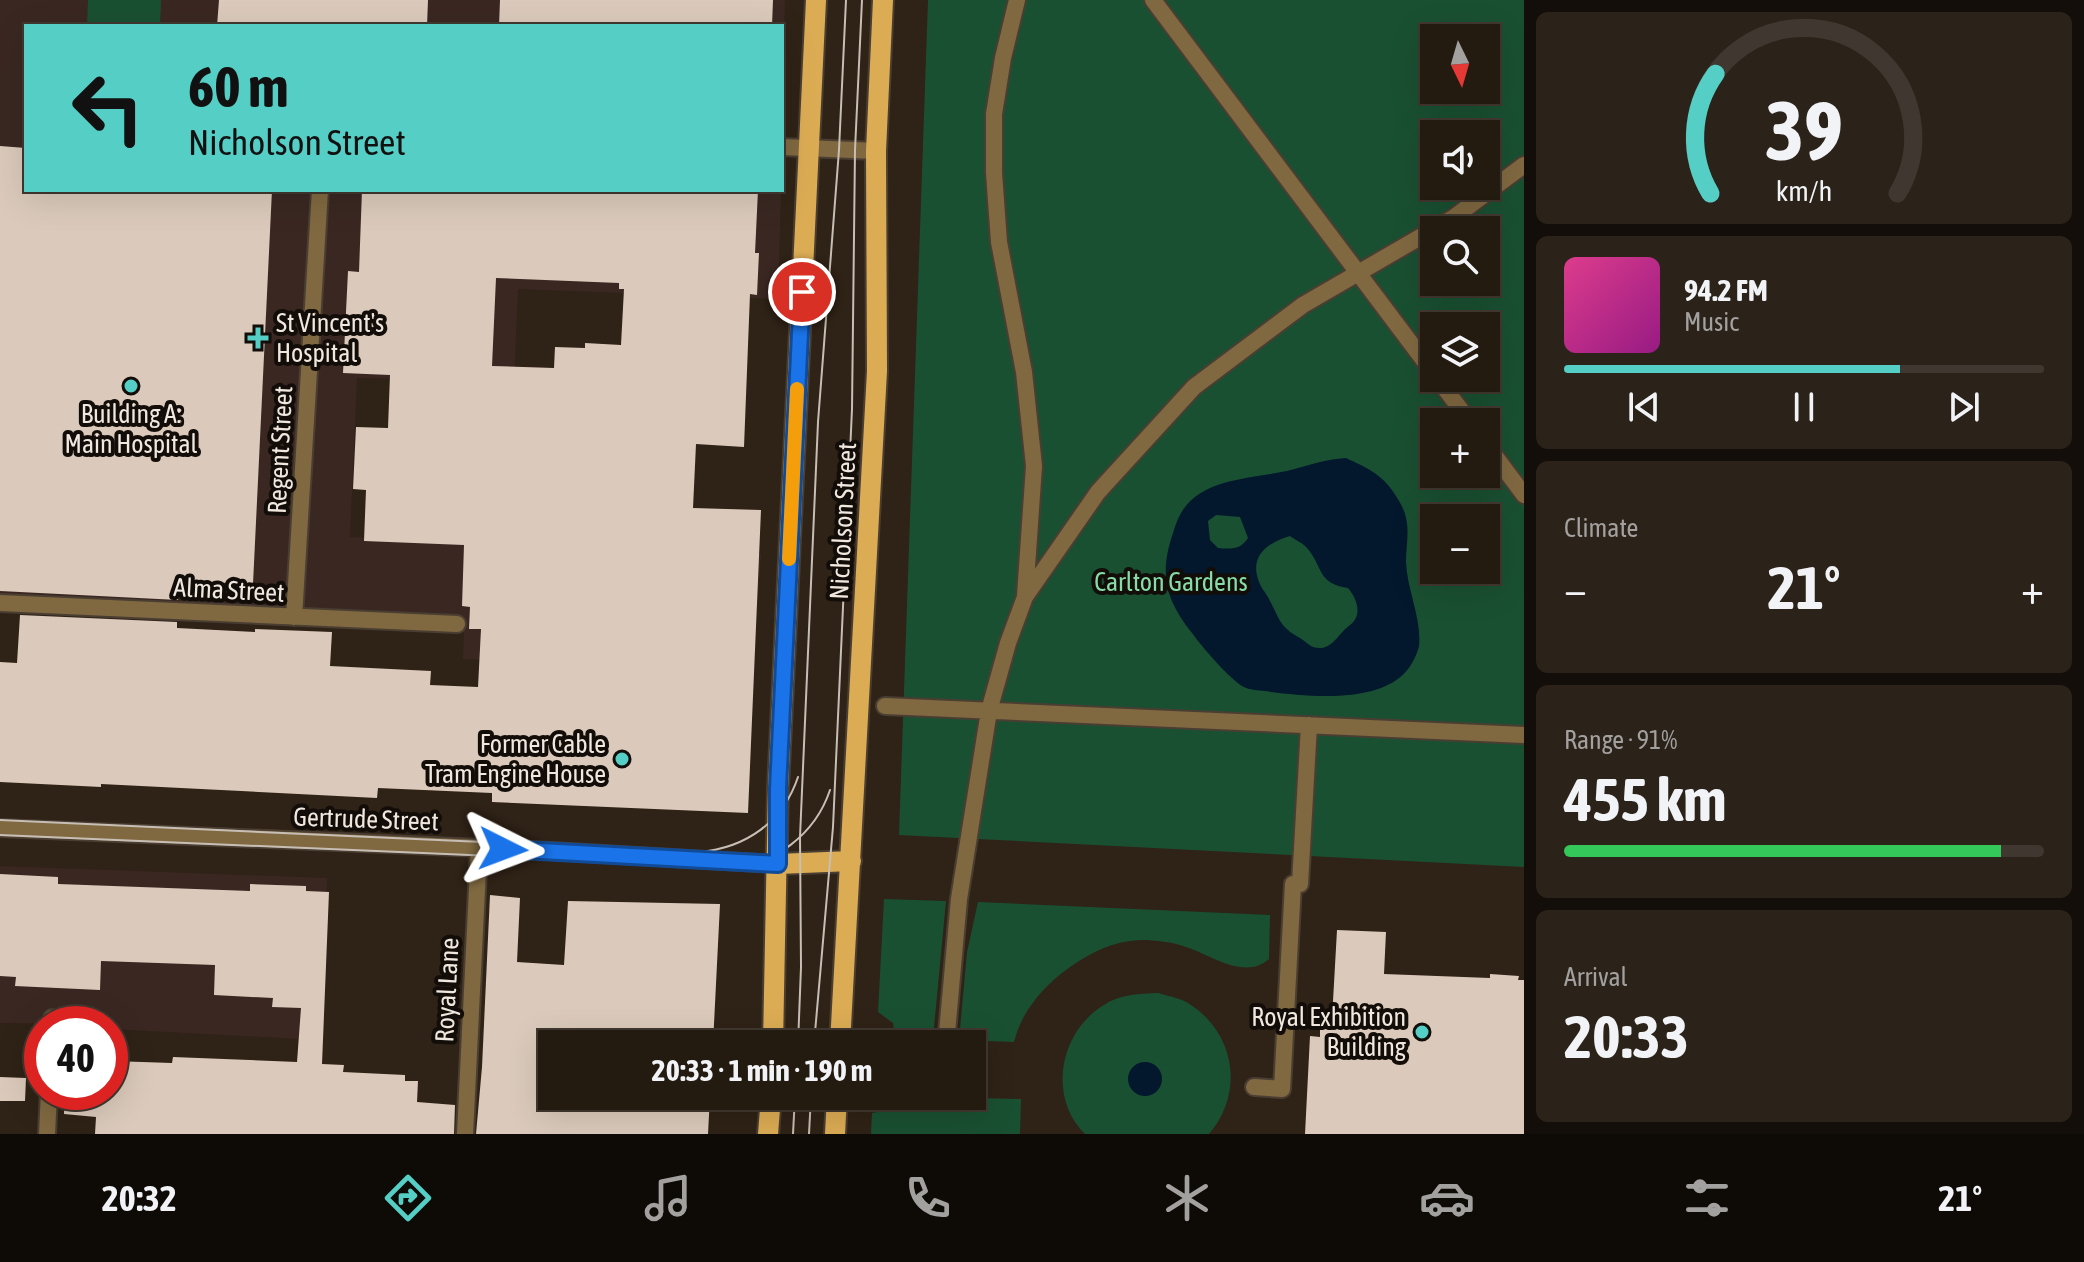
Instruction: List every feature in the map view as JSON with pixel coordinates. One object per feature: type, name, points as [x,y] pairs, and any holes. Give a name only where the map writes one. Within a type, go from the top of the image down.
[{"type":"main road","name":"Nicholson Street","points":[[773,1030],[779,772],[816,0]]},
{"type":"main road","name":"Nicholson Street","points":[[841,1030],[877,371],[876,151],[883,0]]},
{"type":"main road","points":[[778,864],[851,861]]},
{"type":"main road","points":[[768,1134],[770,1110]]},
{"type":"main road","points":[[835,1134],[836,1110]]},
{"type":"street","points":[[1017,0],[994,114],[994,173],[999,242],[1024,372],[1034,466],[1025,597]]},
{"type":"street","points":[[1014,21],[1026,0]]},
{"type":"street","points":[[1153,0],[1420,355]]},
{"type":"street","points":[[784,147],[876,151]]},
{"type":"street","points":[[947,1030],[959,899],[989,711],[1025,597],[1098,492],[1194,387],[1303,305],[1453,218],[1524,165]]},
{"type":"street","name":"Regent Street","points":[[294,617],[320,192]]},
{"type":"street","points":[[1500,463],[1524,495]]},
{"type":"street","name":"Alma Street","points":[[0,603],[457,624]]},
{"type":"street","points":[[885,706],[1524,735]]},
{"type":"street","points":[[1254,1087],[1282,1089],[1309,725]]},
{"type":"street","name":"Gertrude Street","points":[[0,828],[778,864]]},
{"type":"street","name":"Royal Lane","points":[[465,1134],[479,848]]},
{"type":"street","points":[[47,1134],[48,1110]]},
{"type":"shaded area","name":"St Vincent's Hospital","points":[[0,0],[785,0],[784,47],[784,24],[24,24],[24,192],[781,192],[778,299],[518,289],[514,381],[357,378],[350,537],[761,554],[753,670],[463,659],[464,625],[0,600]]},
{"type":"shaded area","points":[[0,866],[327,878],[320,1040],[128,1030],[128,1006],[24,1006],[24,1023],[0,1023]]},
{"type":"green space","points":[[88,0],[161,0],[160,24],[87,24]]},
{"type":"green space","name":"Carlton Gardens","points":[[928,0],[1524,0],[1524,867],[899,835]]},
{"type":"green space","points":[[884,899],[946,901],[934,1030],[894,1030],[893,1023],[878,1012]]},
{"type":"green space","points":[[978,902],[1270,915],[1269,959],[1259,965],[1238,967],[1174,944],[1147,940],[1123,942],[1091,954],[1071,966],[1039,995],[1026,1013],[1014,1042],[986,1041],[986,1030],[960,1030],[967,952]]},
{"type":"green space","points":[[1158,993],[1185,1001],[1204,1015],[1225,1046],[1231,1082],[1220,1118],[1209,1134],[1085,1134],[1073,1119],[1063,1084],[1064,1065],[1077,1031],[1089,1016],[1110,1001],[1130,995]]},
{"type":"green space","points":[[986,1098],[1021,1099],[1020,1134],[871,1134],[872,1113],[986,1110]]},
{"type":"water","points":[[1346,458],[1379,476],[1404,511],[1407,573],[1419,636],[1416,654],[1401,677],[1368,692],[1327,696],[1245,688],[1202,646],[1170,597],[1166,561],[1177,521],[1194,498],[1219,484]],"holes":[[[1216,515],[1240,517],[1248,538],[1242,545],[1218,548],[1210,540],[1208,521]],[[1290,536],[1307,548],[1326,578],[1331,583],[1348,588],[1356,602],[1354,621],[1326,647],[1312,647],[1288,630],[1259,582],[1256,571],[1259,556],[1275,542]]]},
{"type":"water","points":[[1145,1062],[1157,1067],[1162,1079],[1157,1091],[1145,1096],[1133,1091],[1128,1079],[1133,1067]]},
{"type":"building","points":[[219,0],[428,0],[427,24],[217,24]]},
{"type":"building","points":[[500,0],[773,0],[772,24],[499,24]]},
{"type":"building","name":"Building A: Main Hospital","points":[[0,146],[24,148],[24,192],[272,192],[253,584],[179,581],[178,600],[0,591]]},
{"type":"building","points":[[362,192],[758,192],[757,295],[750,294],[744,447],[696,444],[693,508],[761,510],[748,813],[492,802],[492,793],[378,788],[377,798],[0,782],[0,662],[17,663],[20,615],[177,622],[177,628],[332,632],[330,666],[431,671],[430,685],[478,687],[481,629],[469,629],[470,607],[462,606],[464,545],[364,541],[366,490],[353,489],[356,427],[388,428],[390,375],[343,373],[348,271],[359,272]],"holes":[[[496,278],[619,283],[619,289],[624,289],[621,345],[585,343],[585,348],[555,347],[554,368],[492,366]]]},
{"type":"building","points":[[0,874],[58,877],[58,884],[250,891],[250,884],[306,886],[306,891],[329,892],[322,1064],[344,1065],[343,1072],[405,1075],[405,1081],[418,1081],[417,1102],[455,1105],[454,1134],[95,1134],[96,1117],[64,1114],[64,1110],[128,1110],[128,1062],[172,1063],[173,1057],[297,1062],[301,1008],[272,1007],[273,998],[214,995],[215,965],[101,961],[100,990],[15,986],[16,977],[0,976]]},
{"type":"building","points":[[490,895],[520,898],[517,962],[564,965],[568,901],[720,904],[714,1030],[538,1030],[538,1110],[709,1110],[708,1134],[476,1134]]},
{"type":"building","name":"Royal Exhibition Building","points":[[1337,930],[1386,932],[1384,974],[1490,978],[1490,974],[1519,976],[1518,980],[1524,980],[1524,1134],[1305,1134],[1310,1036],[1320,1037],[1320,1018],[1332,1019]]},
{"type":"building","points":[[0,1077],[24,1078],[24,1101],[0,1101]]},
{"type":"tram line","points":[[799,1030],[800,837],[818,422],[839,150],[846,0]]},
{"type":"tram line","points":[[815,1030],[833,827],[852,409],[855,150],[862,0]]},
{"type":"tram line","points":[[0,820],[699,852],[732,845],[760,830],[783,807],[798,777]]},
{"type":"tram line","points":[[0,835],[728,869],[761,861],[791,845],[814,821],[830,790]]},
{"type":"tram line","points":[[793,1134],[794,1110]]},
{"type":"tram line","points":[[809,1134],[810,1110]]},
{"type":"slow traffic","points":[[789,559],[797,389]]},
{"type":"place","name":"St Vincent's Hospital","points":[[258,338]]},
{"type":"place","name":"Building A: Main Hospital","points":[[131,386]]},
{"type":"place","name":"Former Cable Tram Engine House","points":[[622,759]]},
{"type":"place","name":"Royal Exhibition Building","points":[[1422,1032]]},
{"type":"route","points":[[503,849],[778,864],[778,788],[802,292]]}]
